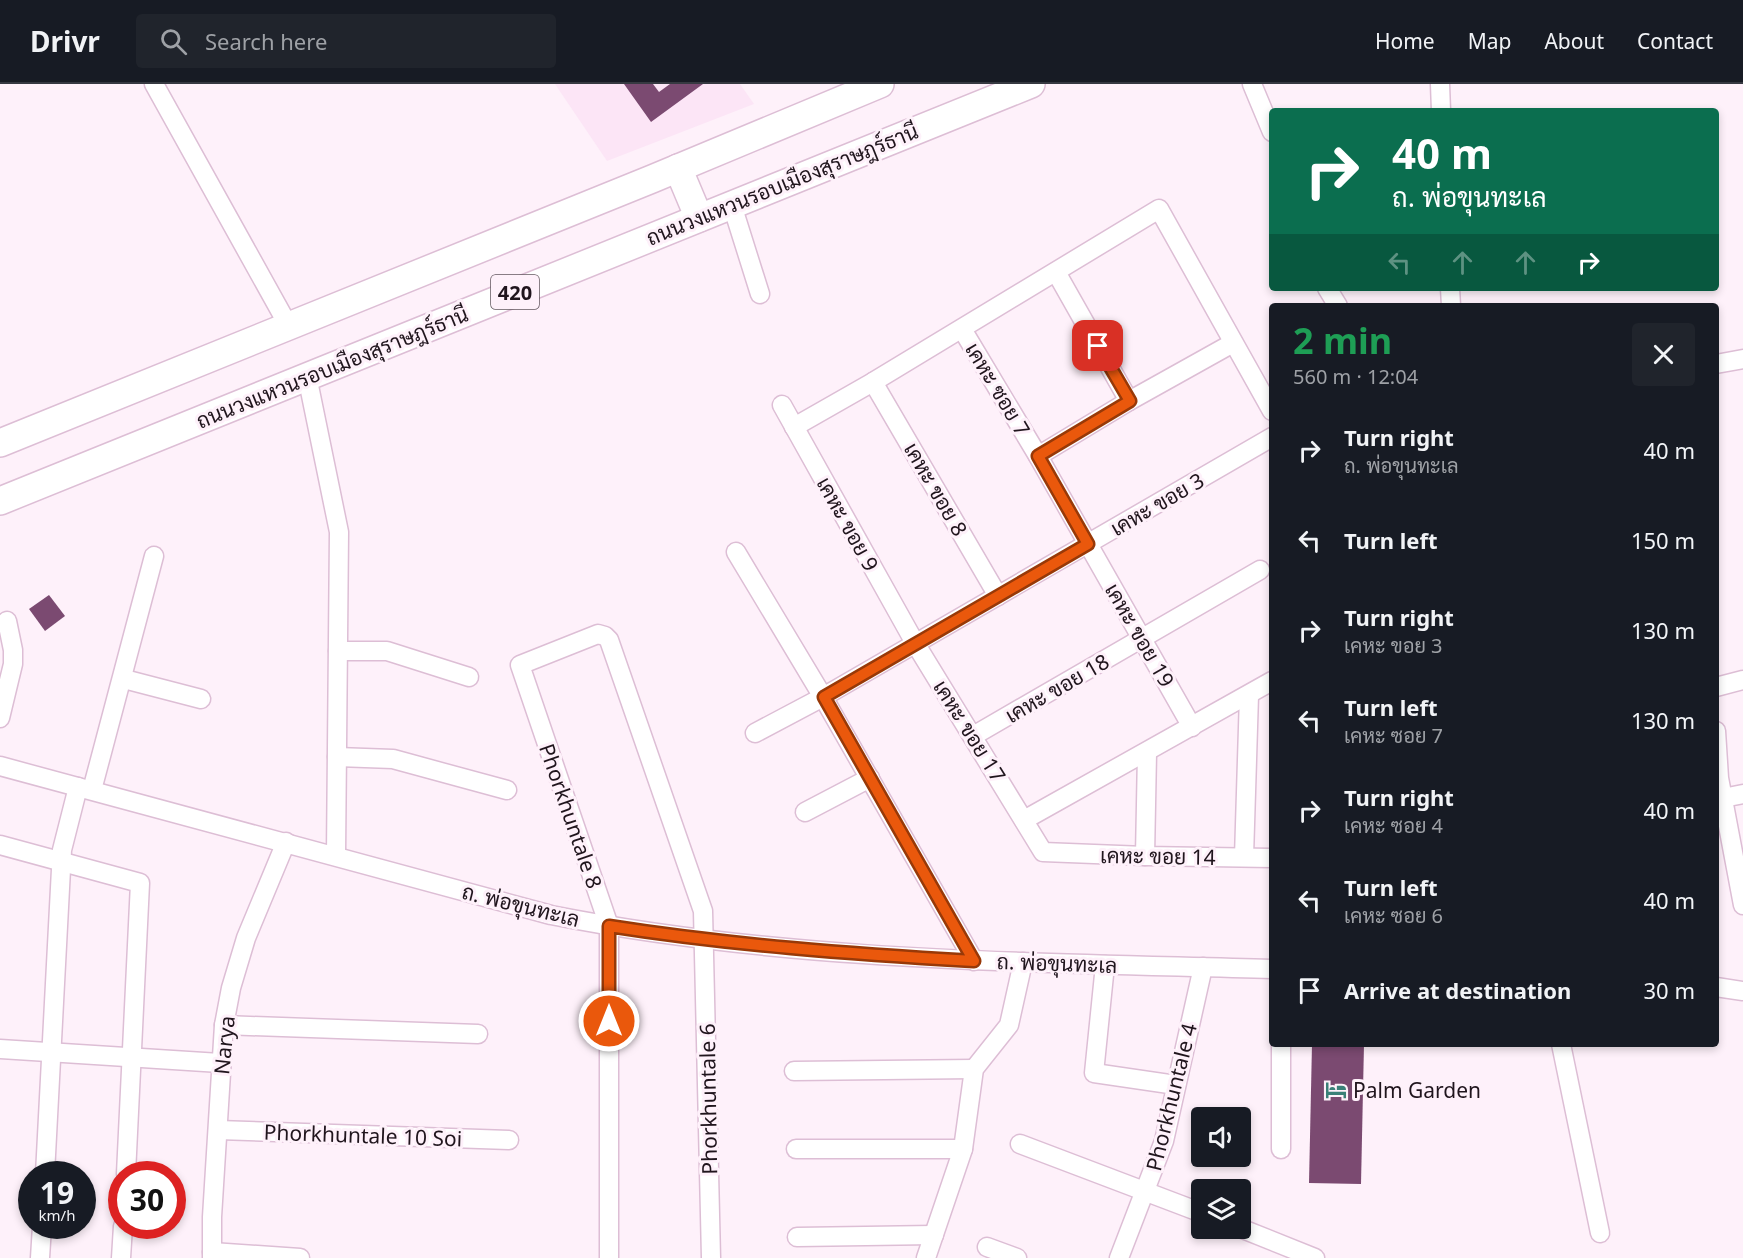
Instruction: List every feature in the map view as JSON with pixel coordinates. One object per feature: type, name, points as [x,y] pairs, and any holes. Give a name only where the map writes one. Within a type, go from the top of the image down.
[{"type":"highway","name":"420","points":[[0,443],[880,84]]},
{"type":"highway","name":"ถนนวงแหวนรอบเมืองสุราษฎร์ธานี","points":[[0,501],[1031,84]]},
{"type":"highway","points":[[678,168],[699,218]]},
{"type":"street","points":[[154,84],[288,325]]},
{"type":"street","points":[[1252,84],[1269,125]]},
{"type":"street","points":[[1440,84],[1442,108]]},
{"type":"street","points":[[732,205],[759,294]]},
{"type":"street","points":[[794,427],[962,329],[1159,209],[1269,406]]},
{"type":"street","points":[[1056,272],[1130,401]]},
{"type":"street","name":"เคหะ ซอย 7","points":[[962,329],[1088,544]]},
{"type":"street","points":[[1038,456],[1233,343]]},
{"type":"street","points":[[1719,363],[1743,359]]},
{"type":"street","points":[[307,376],[339,532],[336,855]]},
{"type":"street","name":"เคหะ ขอย 8","points":[[873,382],[998,596]]},
{"type":"street","name":"เคหะ ขอย 9","points":[[782,405],[915,643]]},
{"type":"street","name":"เคหะ ขอย 3","points":[[755,733],[824,697],[1269,439]]},
{"type":"street","name":"เคหะ ขอย 19","points":[[1088,544],[1192,727]]},
{"type":"street","points":[[736,552],[824,697],[974,961]]},
{"type":"street","points":[[46,1161],[63,850],[124,679],[154,556]]},
{"type":"street","name":"เคหะ ขอย 18","points":[[973,736],[1260,570]]},
{"type":"street","points":[[0,718],[13,664],[13,650],[7,621]]},
{"type":"street","name":"Phorkhuntale 6","points":[[520,665],[598,634],[609,640],[703,911],[711,1258]]},
{"type":"street","name":"เคหะ ขอย 17","points":[[915,643],[1043,852]]},
{"type":"street","points":[[338,651],[387,651],[469,677]]},
{"type":"street","name":"Phorkhuntale 8","points":[[520,665],[609,926],[609,1258]]},
{"type":"street","points":[[124,679],[201,699]]},
{"type":"street","points":[[1719,686],[1743,680]]},
{"type":"street","points":[[1024,820],[1269,683]]},
{"type":"street","points":[[1244,857],[1248,694]]},
{"type":"street","points":[[1145,856],[1147,753]]},
{"type":"street","points":[[337,757],[393,759],[507,790]]},
{"type":"street","name":"ถ. พ่อขุนทะเล","points":[[0,766],[551,915],[609,926],[705,941],[837,954],[974,961],[1269,969]]},
{"type":"street","points":[[805,812],[870,778]]},
{"type":"street","points":[[1719,781],[1743,906]]},
{"type":"street","points":[[1723,798],[1743,794]]},
{"type":"street","name":"Narya","points":[[212,1255],[220,1063],[224,1025],[231,988],[246,938],[286,842]]},
{"type":"street","points":[[0,845],[140,883],[127,1161]]},
{"type":"street","name":"เคหะ ขอย 14","points":[[1043,852],[1269,858]]},
{"type":"street","points":[[926,1258],[963,1149],[974,1069],[1010,1025],[1023,962]]},
{"type":"street","points":[[1105,965],[1094,1073],[1176,1085]]},
{"type":"street","name":"Phorkhuntale 4","points":[[1119,1258],[1164,1141],[1203,967]]},
{"type":"street","points":[[1719,987],[1743,991]]},
{"type":"street","points":[[224,1025],[478,1034]]},
{"type":"street","points":[[1281,1047],[1281,1149]]},
{"type":"street","points":[[1562,1047],[1600,1233]]},
{"type":"street","points":[[0,1049],[220,1063]]},
{"type":"street","points":[[794,1071],[974,1069]]},
{"type":"street","name":"Phorkhuntale 10 Soi","points":[[218,1130],[509,1140]]},
{"type":"street","points":[[1020,1144],[1191,1209]]},
{"type":"street","points":[[796,1149],[963,1149]]},
{"type":"street","points":[[1251,1232],[1315,1258]]},
{"type":"street","points":[[797,1237],[934,1234]]},
{"type":"street","points":[[40,1258],[41,1239]]},
{"type":"street","points":[[121,1258],[122,1239]]},
{"type":"street","points":[[987,1247],[1017,1258]]},
{"type":"street","points":[[212,1255],[300,1258]]},
{"type":"shaded area","points":[[555,84],[740,84],[754,104],[607,161]]},
{"type":"building","points":[[624,84],[653,84],[659,92],[670,84],[703,84],[651,122]]},
{"type":"building","points":[[49,595],[65,616],[45,631],[29,609]]},
{"type":"building","name":"Palm Garden","points":[[1312,1047],[1364,1047],[1361,1184],[1309,1183]]},
{"type":"place","name":"Palm Garden","points":[[1336,1090]]},
{"type":"route","points":[[609,1021],[609,926],[705,941],[837,954],[974,961],[824,697],[1088,544],[1038,456],[1130,401],[1098,346]]}]
